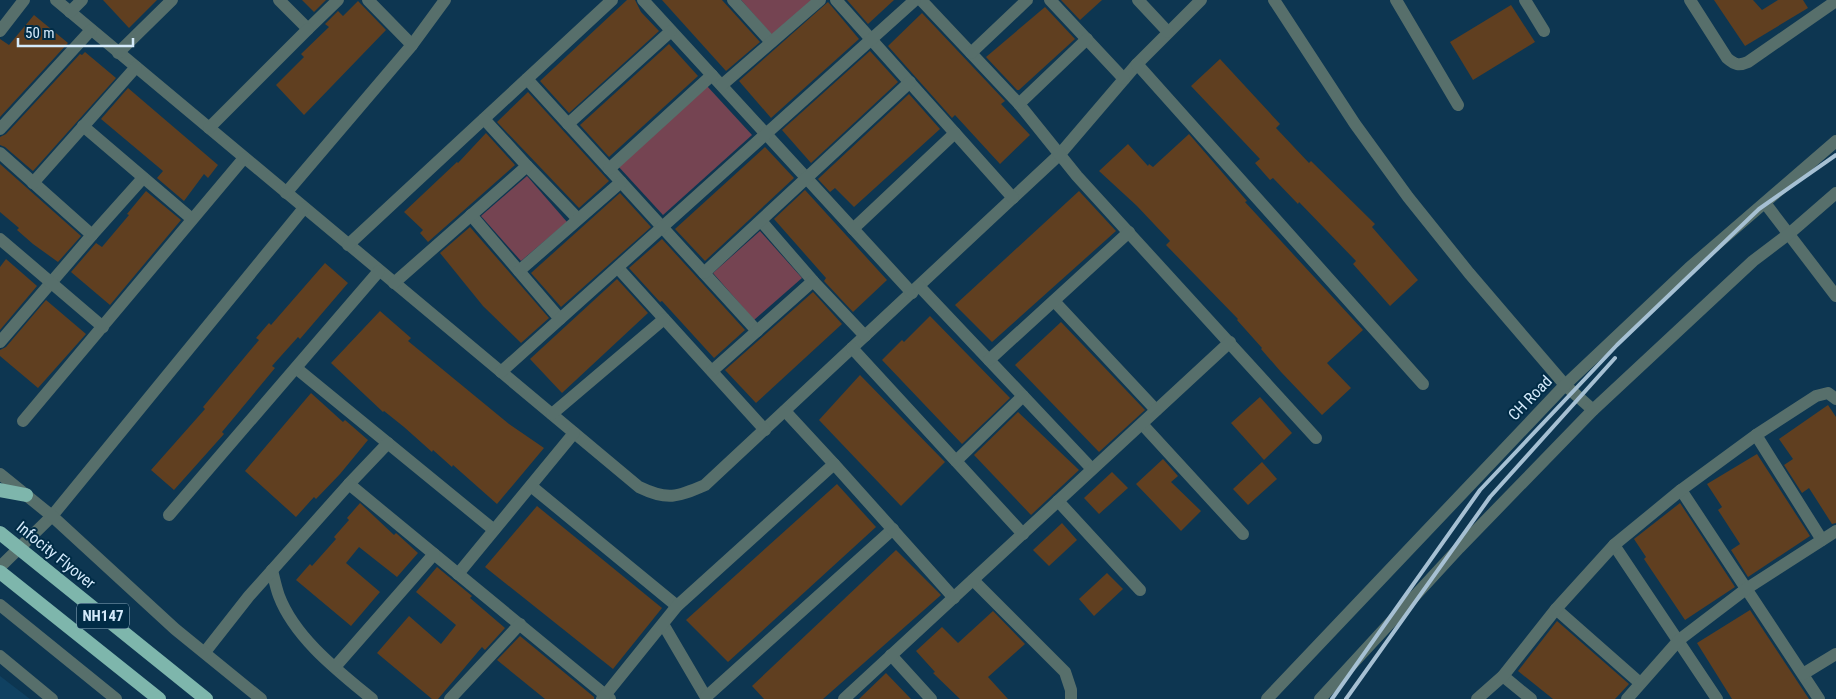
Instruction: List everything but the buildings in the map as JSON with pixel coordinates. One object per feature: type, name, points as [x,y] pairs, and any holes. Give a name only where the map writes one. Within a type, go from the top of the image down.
[{"type":"highway","points":[[0,490],[26,495]]},
{"type":"highway","name":"Infocity Flyover","points":[[0,533],[206,699]]},
{"type":"highway","name":"NH147","points":[[0,572],[159,699]]},
{"type":"street","points":[[0,31],[24,0]]},
{"type":"street","points":[[56,0],[639,486],[655,494],[679,496],[705,484],[1060,154],[1137,64],[1201,0]]},
{"type":"street","points":[[70,12],[82,0]]},
{"type":"street","points":[[118,53],[172,0]]},
{"type":"street","points":[[279,0],[308,29]]},
{"type":"street","points":[[209,128],[338,0]]},
{"type":"street","points":[[368,0],[412,45]]},
{"type":"street","points":[[286,193],[412,45],[444,0]]},
{"type":"street","points":[[348,245],[612,0]]},
{"type":"street","points":[[643,0],[853,229],[989,360],[1092,469]]},
{"type":"street","points":[[733,0],[771,42]]},
{"type":"street","points":[[722,85],[820,0]]},
{"type":"street","points":[[836,0],[1013,198]]},
{"type":"street","points":[[501,372],[916,0]]},
{"type":"street","points":[[921,0],[1019,104],[1129,232],[1316,438]]},
{"type":"street","points":[[971,53],[1027,0]]},
{"type":"street","points":[[1050,0],[1124,80]]},
{"type":"street","points":[[1138,0],[1168,32]]},
{"type":"street","points":[[1274,0],[1355,124],[1408,197],[1469,272],[1566,385],[1593,410]]},
{"type":"street","points":[[1396,0],[1458,105]]},
{"type":"street","points":[[1524,0],[1544,32]]},
{"type":"street","points":[[1690,0],[1728,58],[1734,64],[1740,65],[1748,62],[1819,5],[1836,0]]},
{"type":"street","points":[[0,129],[91,30]]},
{"type":"street","points":[[568,124],[671,30]]},
{"type":"street","points":[[1019,104],[1087,39]]},
{"type":"street","points":[[1137,64],[1424,384]]},
{"type":"street","points":[[33,183],[136,68]]},
{"type":"street","points":[[609,169],[712,75]]},
{"type":"street","points":[[527,79],[757,331]]},
{"type":"street","points":[[704,273],[910,82]]},
{"type":"street","points":[[484,119],[578,219]]},
{"type":"street","points":[[84,126],[192,219]]},
{"type":"street","points":[[853,229],[955,132]]},
{"type":"street","name":"CH Road","points":[[1267,699],[1566,385],[1689,268],[1836,142]]},
{"type":"street","points":[[0,154],[92,235]]},
{"type":"street","points":[[23,421],[244,158]]},
{"type":"street","points":[[394,283],[527,166]]},
{"type":"street","points":[[0,342],[50,282],[143,178]]},
{"type":"street","points":[[519,272],[621,182]]},
{"type":"street","points":[[1320,699],[1459,548],[1593,410],[1753,261],[1790,233],[1836,193]]},
{"type":"street","points":[[1765,203],[1790,233],[1836,296]]},
{"type":"street","points":[[0,567],[52,516],[304,208]]},
{"type":"street","points":[[471,215],[560,319]]},
{"type":"street","points":[[761,221],[813,281],[865,336]]},
{"type":"street","points":[[989,360],[1129,232]]},
{"type":"street","points":[[1,241],[103,327]]},
{"type":"street","points":[[618,268],[765,430]]},
{"type":"street","points":[[169,515],[379,271]]},
{"type":"street","points":[[712,371],[813,281]]},
{"type":"street","points":[[1054,301],[1156,410]]},
{"type":"street","points":[[552,414],[664,319]]},
{"type":"street","points":[[844,699],[1230,342]]},
{"type":"street","points":[[852,348],[1023,534]]},
{"type":"street","points":[[296,368],[494,530]]},
{"type":"street","points":[[1477,699],[1503,676],[1556,610],[1614,545],[1681,490],[1756,435],[1816,396],[1828,393],[1836,399]]},
{"type":"street","points":[[956,461],[1023,396]]},
{"type":"street","points":[[785,411],[954,598]]},
{"type":"street","points":[[1142,424],[1242,534]]},
{"type":"street","points":[[458,574],[574,433]]},
{"type":"street","points":[[1756,435],[1822,540]]},
{"type":"street","points":[[205,652],[249,596],[388,443]]},
{"type":"street","points":[[349,484],[520,624],[606,698],[677,606],[834,464]]},
{"type":"street","points":[[0,474],[52,516],[175,629],[261,699]]},
{"type":"street","points":[[531,486],[677,606]]},
{"type":"street","points":[[1681,490],[1819,699]]},
{"type":"street","points":[[1058,501],[1140,590]]},
{"type":"street","points":[[663,624],[706,698],[892,529]]},
{"type":"street","points":[[1627,699],[1679,640],[1746,588],[1836,531]]},
{"type":"street","points":[[1614,545],[1717,699]]},
{"type":"street","points":[[335,667],[434,554]]},
{"type":"street","points":[[272,570],[278,595],[288,616],[308,640],[335,667],[372,699]]},
{"type":"street","points":[[973,580],[1065,672],[1071,690],[1071,699]]},
{"type":"street","points":[[0,605],[116,699]]},
{"type":"street","points":[[1556,610],[1640,683]]},
{"type":"street","points":[[450,699],[520,624]]},
{"type":"street","points":[[1803,674],[1836,654]]},
{"type":"street","points":[[891,655],[931,699]]},
{"type":"street","points":[[0,656],[52,699]]},
{"type":"street","points":[[1503,676],[1531,699]]},
{"type":"shaded area","points":[[741,0],[812,0],[772,35]]},
{"type":"shaded area","points":[[707,86],[752,135],[663,215],[618,166]]},
{"type":"shaded area","points":[[527,176],[567,222],[521,261],[481,216]]},
{"type":"shaded area","points":[[760,231],[802,278],[754,320],[713,273]]},
{"type":"shaded area","points":[[0,676],[30,699],[0,699]]},
{"type":"railway","points":[[1332,699],[1480,490],[1617,345],[1759,209],[1836,155]]},
{"type":"railway","points":[[1346,699],[1490,497],[1615,358]]}]
